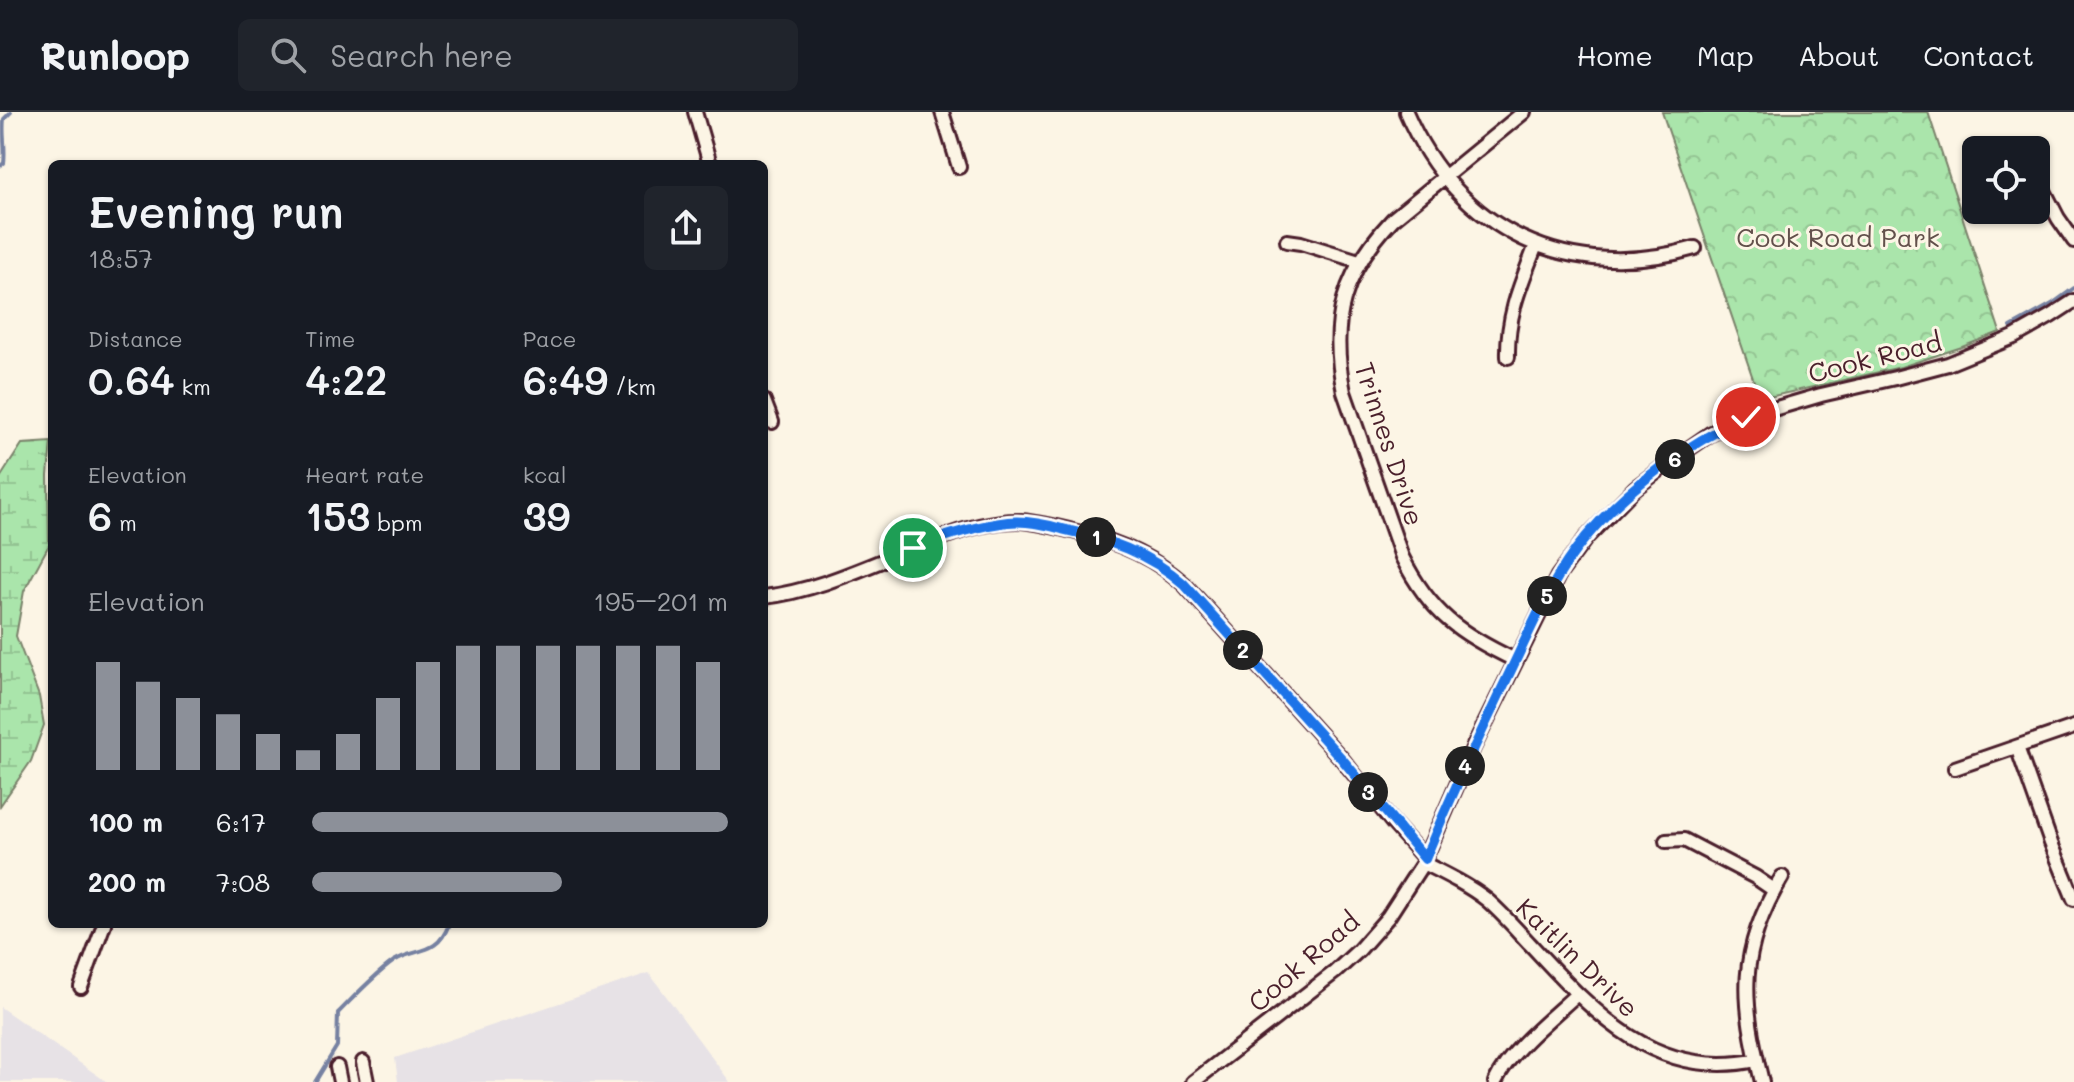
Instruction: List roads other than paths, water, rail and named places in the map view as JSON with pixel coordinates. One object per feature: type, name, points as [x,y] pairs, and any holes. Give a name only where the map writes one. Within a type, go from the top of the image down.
[{"type":"street","points":[[695,112],[709,160]]},
{"type":"street","points":[[942,112],[959,167]]},
{"type":"street","points":[[1406,112],[1417,137],[1444,178],[1462,197],[1506,230],[1536,245],[1586,258],[1615,261],[1643,260],[1695,248]]},
{"type":"street","name":"Trinnes Drive","points":[[1515,660],[1459,630],[1441,615],[1420,589],[1402,557],[1344,392],[1338,347],[1339,321],[1349,283],[1375,238],[1393,219],[1524,112]]},
{"type":"street","points":[[2050,202],[2074,241]]},
{"type":"street","points":[[1287,241],[1359,261]]},
{"type":"street","points":[[1508,357],[1516,294],[1536,245]]},
{"type":"street","name":"Cook Road","points":[[1193,1082],[1335,972],[1388,917],[1424,861],[1473,748],[1558,576],[1586,538],[1635,488],[1710,434],[1746,417],[1962,359],[2014,337],[2074,301]]},
{"type":"street","points":[[768,412],[772,422]]},
{"type":"street","points":[[768,596],[808,588],[975,527],[1020,521],[1109,540],[1163,567],[1184,584],[1342,759],[1424,861]]},
{"type":"street","points":[[1955,768],[2074,727]]},
{"type":"street","points":[[2017,747],[2074,899]]},
{"type":"street","points":[[1666,841],[1684,840],[1774,890]]},
{"type":"street","name":"Kaitlin Drive","points":[[1424,861],[1486,900],[1577,994],[1606,1021],[1643,1047],[1683,1061],[1716,1065],[1757,1060]]},
{"type":"street","points":[[1762,1082],[1750,1031],[1746,985],[1758,925],[1782,877]]},
{"type":"street","points":[[81,987],[103,928]]},
{"type":"street","points":[[1495,1082],[1499,1072],[1529,1039],[1577,994]]},
{"type":"street","points":[[363,1062],[367,1082]]},
{"type":"street","points":[[337,1067],[340,1082]]},
{"type":"waterway","points":[[0,166],[4,163],[4,119],[11,112]]},
{"type":"waterway","points":[[2011,327],[2074,288]]},
{"type":"waterway","points":[[315,1082],[337,1046],[338,1013],[394,961],[432,947],[447,928]]},
{"type":"park label","name":"Cook Road Park","points":[[1838,238]]}]
